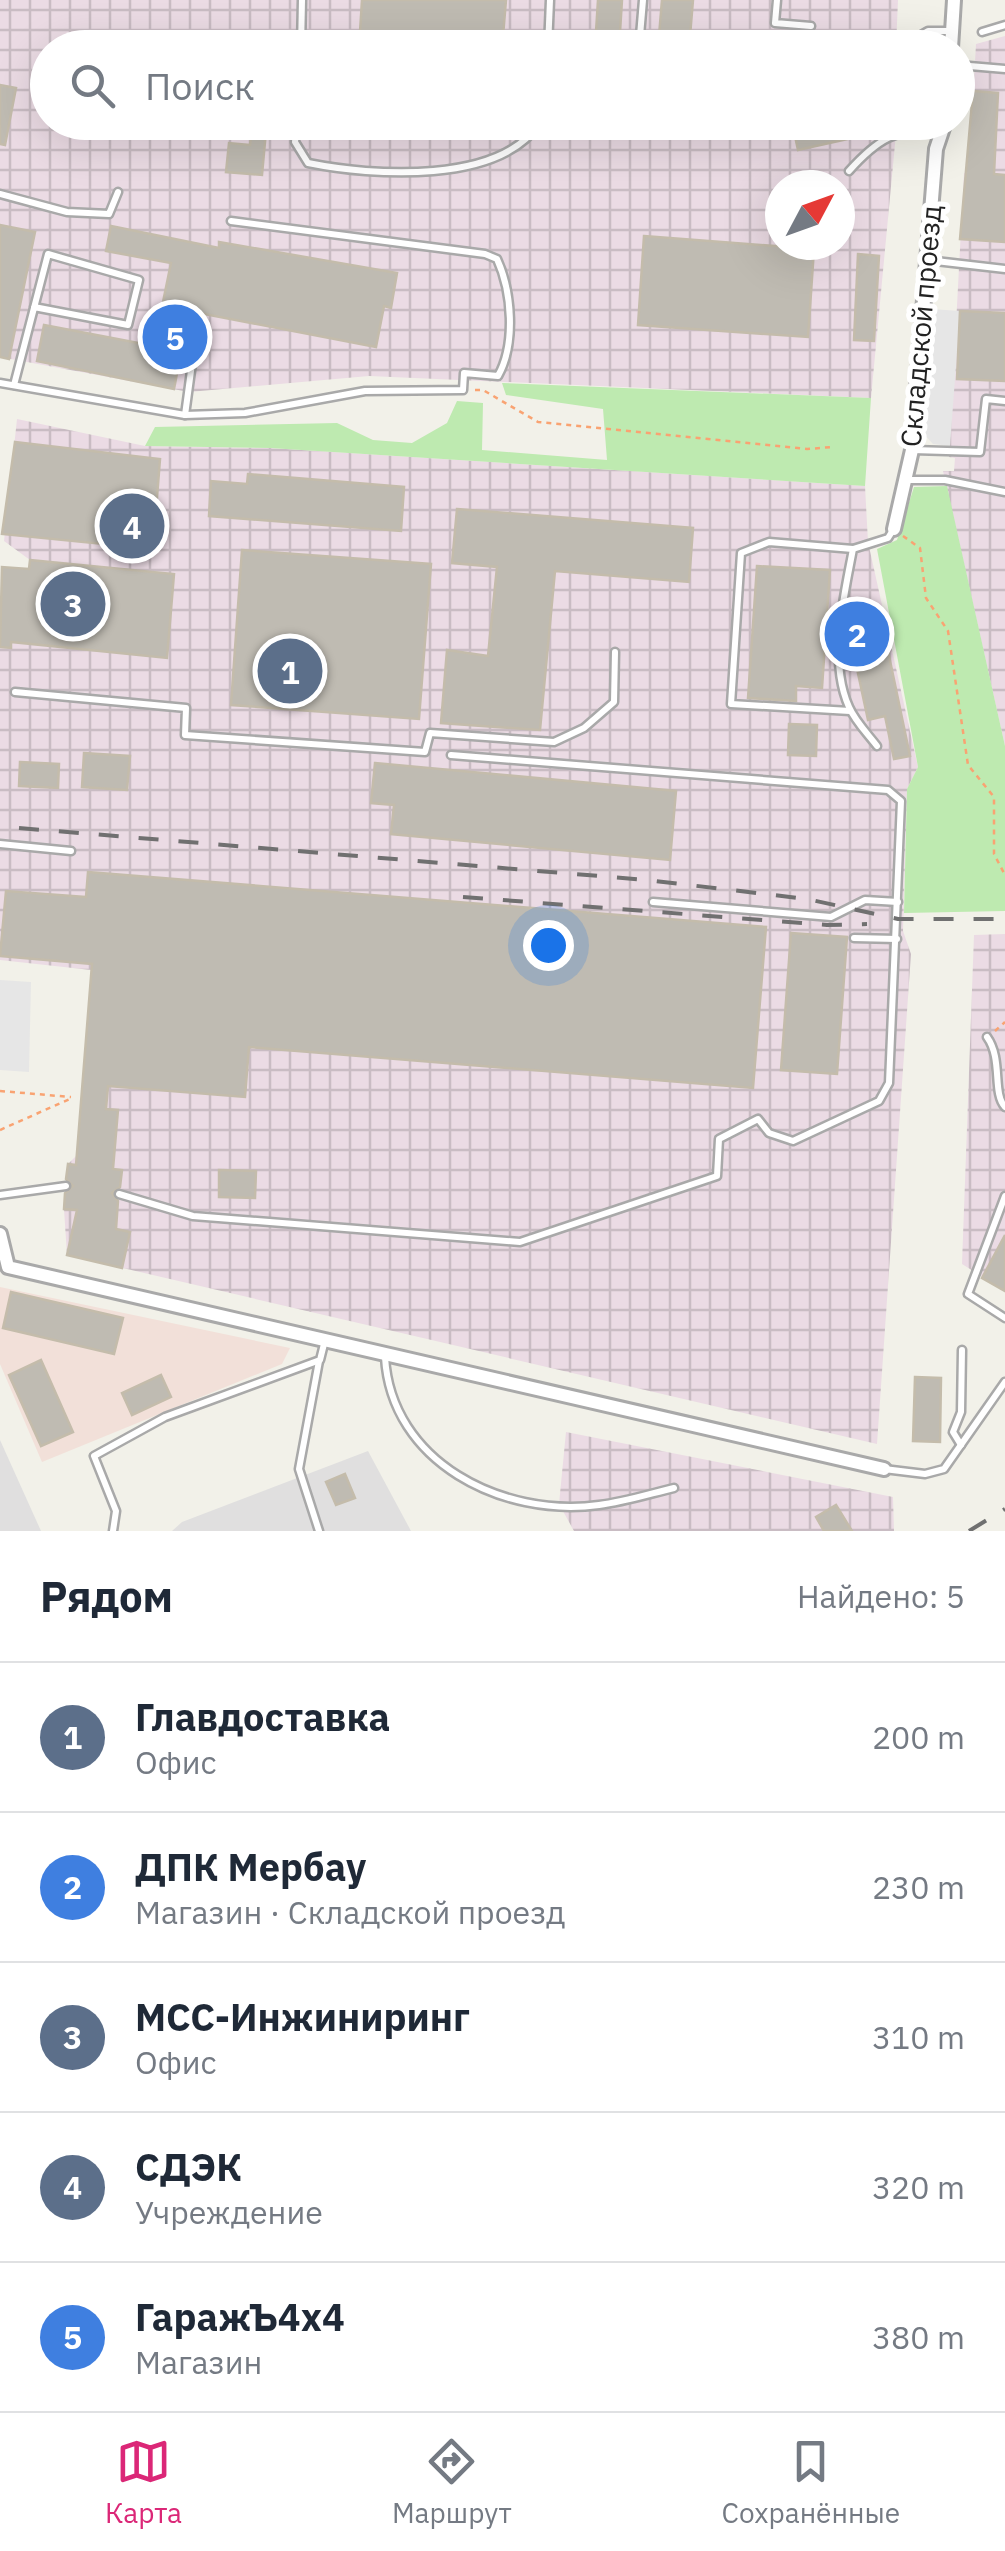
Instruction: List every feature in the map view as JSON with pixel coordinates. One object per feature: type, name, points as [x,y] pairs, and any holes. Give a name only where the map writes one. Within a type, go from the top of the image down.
[{"type":"street","points":[[952,30],[954,0]]},
{"type":"street","name":"Складской проезд","points":[[894,529],[912,450],[925,260],[940,140]]},
{"type":"street","points":[[0,1234],[8,1268],[884,1469]]},
{"type":"lane","points":[[301,30],[302,0]]},
{"type":"lane","points":[[549,30],[550,0]]},
{"type":"lane","points":[[640,30],[643,0]]},
{"type":"lane","points":[[776,0],[775,23],[810,26]]},
{"type":"lane","points":[[982,32],[1005,25]]},
{"type":"lane","points":[[975,66],[1005,69]]},
{"type":"lane","points":[[294,140],[308,162],[430,174],[518,148],[525,140]]},
{"type":"lane","points":[[851,170],[883,140]]},
{"type":"lane","points":[[0,194],[67,212],[109,214],[118,192]]},
{"type":"lane","points":[[0,383],[185,416],[245,412],[366,391],[463,390],[464,373],[498,376],[510,330],[504,273],[497,260],[485,254],[230,221]]},
{"type":"lane","points":[[14,385],[34,307],[48,254],[139,280],[128,325],[34,307]]},
{"type":"lane","points":[[925,260],[1005,269]]},
{"type":"lane","points":[[185,416],[196,334]]},
{"type":"lane","points":[[912,450],[980,452],[986,399],[1005,401]]},
{"type":"lane","points":[[908,480],[945,480],[1005,492]]},
{"type":"lane","points":[[850,711],[731,704],[741,553],[769,542],[853,549],[888,538],[894,529]]},
{"type":"lane","points":[[853,549],[841,615],[842,687],[850,711],[876,746]]},
{"type":"lane","points":[[15,692],[186,708],[185,735],[425,752],[430,733],[554,742],[584,728],[614,702],[615,652]]},
{"type":"lane","points":[[119,1194],[194,1216],[520,1242],[717,1176],[719,1139],[758,1119],[769,1133],[793,1140],[879,1101],[889,1083],[897,939],[900,801],[888,790],[450,756]]},
{"type":"lane","points":[[0,844],[71,851]]},
{"type":"lane","points":[[653,902],[832,917],[865,900],[898,902]]},
{"type":"lane","points":[[854,938],[897,939]]},
{"type":"lane","points":[[988,1037],[996,1049],[999,1100],[1005,1107]]},
{"type":"lane","points":[[0,1195],[66,1186]]},
{"type":"lane","points":[[1005,1196],[968,1294],[1005,1318]]},
{"type":"lane","points":[[319,1531],[299,1469],[325,1340]]},
{"type":"lane","points":[[961,1445],[953,1432],[961,1412],[962,1350]]},
{"type":"lane","points":[[385,1356],[386,1379],[406,1424],[439,1466],[494,1497],[596,1506],[674,1488]]},
{"type":"lane","points":[[113,1531],[116,1511],[94,1456],[165,1417],[320,1360]]},
{"type":"lane","points":[[884,1469],[926,1474],[944,1469],[1005,1382]]},
{"type":"path","points":[[463,390],[483,390],[538,422],[807,449],[833,447]]},
{"type":"path","points":[[894,529],[920,548],[926,598],[948,631],[968,765],[994,796],[994,854],[1005,874]]},
{"type":"path","points":[[988,1037],[1005,1022]]},
{"type":"path","points":[[0,1090],[72,1098],[1,1128]]},
{"type":"shaded area","points":[[0,0],[898,0],[897,30],[30,30],[30,140],[895,140],[871,398],[369,376],[189,392],[0,357]]},
{"type":"shaded area","points":[[1005,36],[1005,746],[943,471],[954,471],[955,458],[949,457],[964,173],[969,172],[971,140],[975,140],[976,44]]},
{"type":"shaded area","points":[[931,309],[960,311],[950,446],[933,444],[923,433]]},
{"type":"shaded area","points":[[17,419],[145,446],[270,448],[865,486],[868,542],[918,767],[907,789],[903,931],[911,954],[877,1444],[67,1255],[64,1209],[68,1164],[77,1155],[91,970],[0,960],[0,643],[23,643],[30,560],[4,541]]},
{"type":"shaded area","points":[[1005,934],[1005,1291],[962,1264],[974,935]]},
{"type":"shaded area","points":[[0,980],[31,982],[29,1072],[0,1070]]},
{"type":"shaded area","points":[[0,1287],[290,1348],[282,1364],[42,1462],[0,1364]]},
{"type":"shaded area","points":[[566,1432],[893,1497],[894,1531],[574,1531],[559,1504]]},
{"type":"shaded area","points":[[0,1440],[41,1531],[0,1531]]},
{"type":"shaded area","points":[[368,1451],[411,1531],[172,1531],[182,1522]]},
{"type":"green space","points":[[502,383],[871,398],[865,486],[270,448],[145,446],[155,427],[337,423],[373,440],[412,443],[447,423],[457,401],[483,403],[482,450],[607,460],[603,409],[506,395]]},
{"type":"green space","points":[[947,486],[1005,746],[1005,911],[904,913],[907,789],[918,767],[877,549],[897,540],[914,487]]},
{"type":"building","points":[[362,0],[506,0],[504,30],[360,30]]},
{"type":"building","points":[[598,0],[622,0],[620,30],[596,30]]},
{"type":"building","points":[[662,0],[693,0],[690,30],[660,30]]},
{"type":"building","points":[[0,85],[16,88],[5,145],[0,144]]},
{"type":"building","points":[[975,91],[998,93],[994,174],[1005,175],[1005,242],[960,239],[969,140],[975,140]]},
{"type":"building","points":[[251,140],[265,140],[262,175],[226,172],[229,143],[250,145]]},
{"type":"building","points":[[796,140],[843,140],[798,150]]},
{"type":"building","points":[[0,225],[35,232],[9,359],[0,357]]},
{"type":"building","points":[[111,226],[219,248],[219,242],[397,273],[391,308],[384,306],[376,347],[189,311],[174,389],[37,361],[44,325],[154,346],[171,263],[106,251]]},
{"type":"building","points":[[644,236],[765,245],[765,260],[813,260],[808,337],[638,325]]},
{"type":"building","points":[[858,254],[879,256],[874,341],[854,340]]},
{"type":"building","points":[[960,311],[1005,313],[1005,381],[957,379]]},
{"type":"building","points":[[15,442],[160,459],[153,549],[2,534]]},
{"type":"building","points":[[248,474],[404,487],[401,531],[209,516],[211,481],[247,484]]},
{"type":"building","points":[[457,509],[693,528],[689,582],[555,571],[540,730],[441,723],[447,650],[488,656],[497,567],[452,563]]},
{"type":"building","points":[[242,550],[431,564],[419,719],[231,705]]},
{"type":"building","points":[[30,560],[174,574],[167,658],[11,642],[11,648],[0,647],[2,567],[29,569]]},
{"type":"building","points":[[757,566],[830,570],[822,688],[796,686],[796,701],[748,698]]},
{"type":"building","points":[[880,613],[910,756],[894,759],[885,716],[868,720],[847,622]]},
{"type":"building","points":[[789,724],[817,725],[816,756],[788,755]]},
{"type":"building","points":[[84,753],[130,756],[127,790],[82,787]]},
{"type":"building","points":[[20,762],[59,764],[58,788],[19,786]]},
{"type":"building","points":[[375,763],[676,791],[670,860],[391,834],[394,805],[371,803]]},
{"type":"building","points":[[88,872],[766,927],[753,1088],[249,1047],[245,1097],[108,1086],[106,1109],[118,1110],[113,1169],[122,1170],[120,1187],[112,1193],[118,1201],[116,1229],[130,1232],[122,1268],[67,1255],[77,1210],[64,1209],[65,1193],[73,1186],[66,1179],[68,1164],[76,1165],[92,964],[0,956],[6,891],[86,897]]},
{"type":"building","points":[[791,933],[847,937],[837,1074],[781,1070]]},
{"type":"building","points":[[219,1170],[256,1171],[255,1198],[219,1197]]},
{"type":"building","points":[[1005,1235],[1005,1291],[982,1278]]},
{"type":"building","points":[[11,1292],[123,1318],[114,1354],[3,1328]]},
{"type":"building","points":[[41,1360],[73,1432],[41,1446],[9,1375]]},
{"type":"building","points":[[161,1375],[171,1397],[132,1415],[122,1393]]},
{"type":"building","points":[[915,1377],[941,1378],[940,1442],[913,1441]]},
{"type":"building","points":[[345,1474],[355,1498],[336,1505],[326,1482]]},
{"type":"building","points":[[836,1505],[852,1531],[824,1531],[816,1517]]},
{"type":"railway","points":[[19,828],[647,880],[807,899],[898,919],[1005,919]]},
{"type":"railway","points":[[463,897],[827,925],[867,924]]},
{"type":"railway","points":[[969,1531],[1005,1509]]},
{"type":"place","name":"ГаражЪ4х4","points":[[175,337]]},
{"type":"place","name":"СДЭК","points":[[132,526]]},
{"type":"place","name":"МСС-Инжиниринг","points":[[73,604]]},
{"type":"place","name":"ДПК Мербау","points":[[857,634]]},
{"type":"place","name":"Главдоставка","points":[[290,671]]}]
